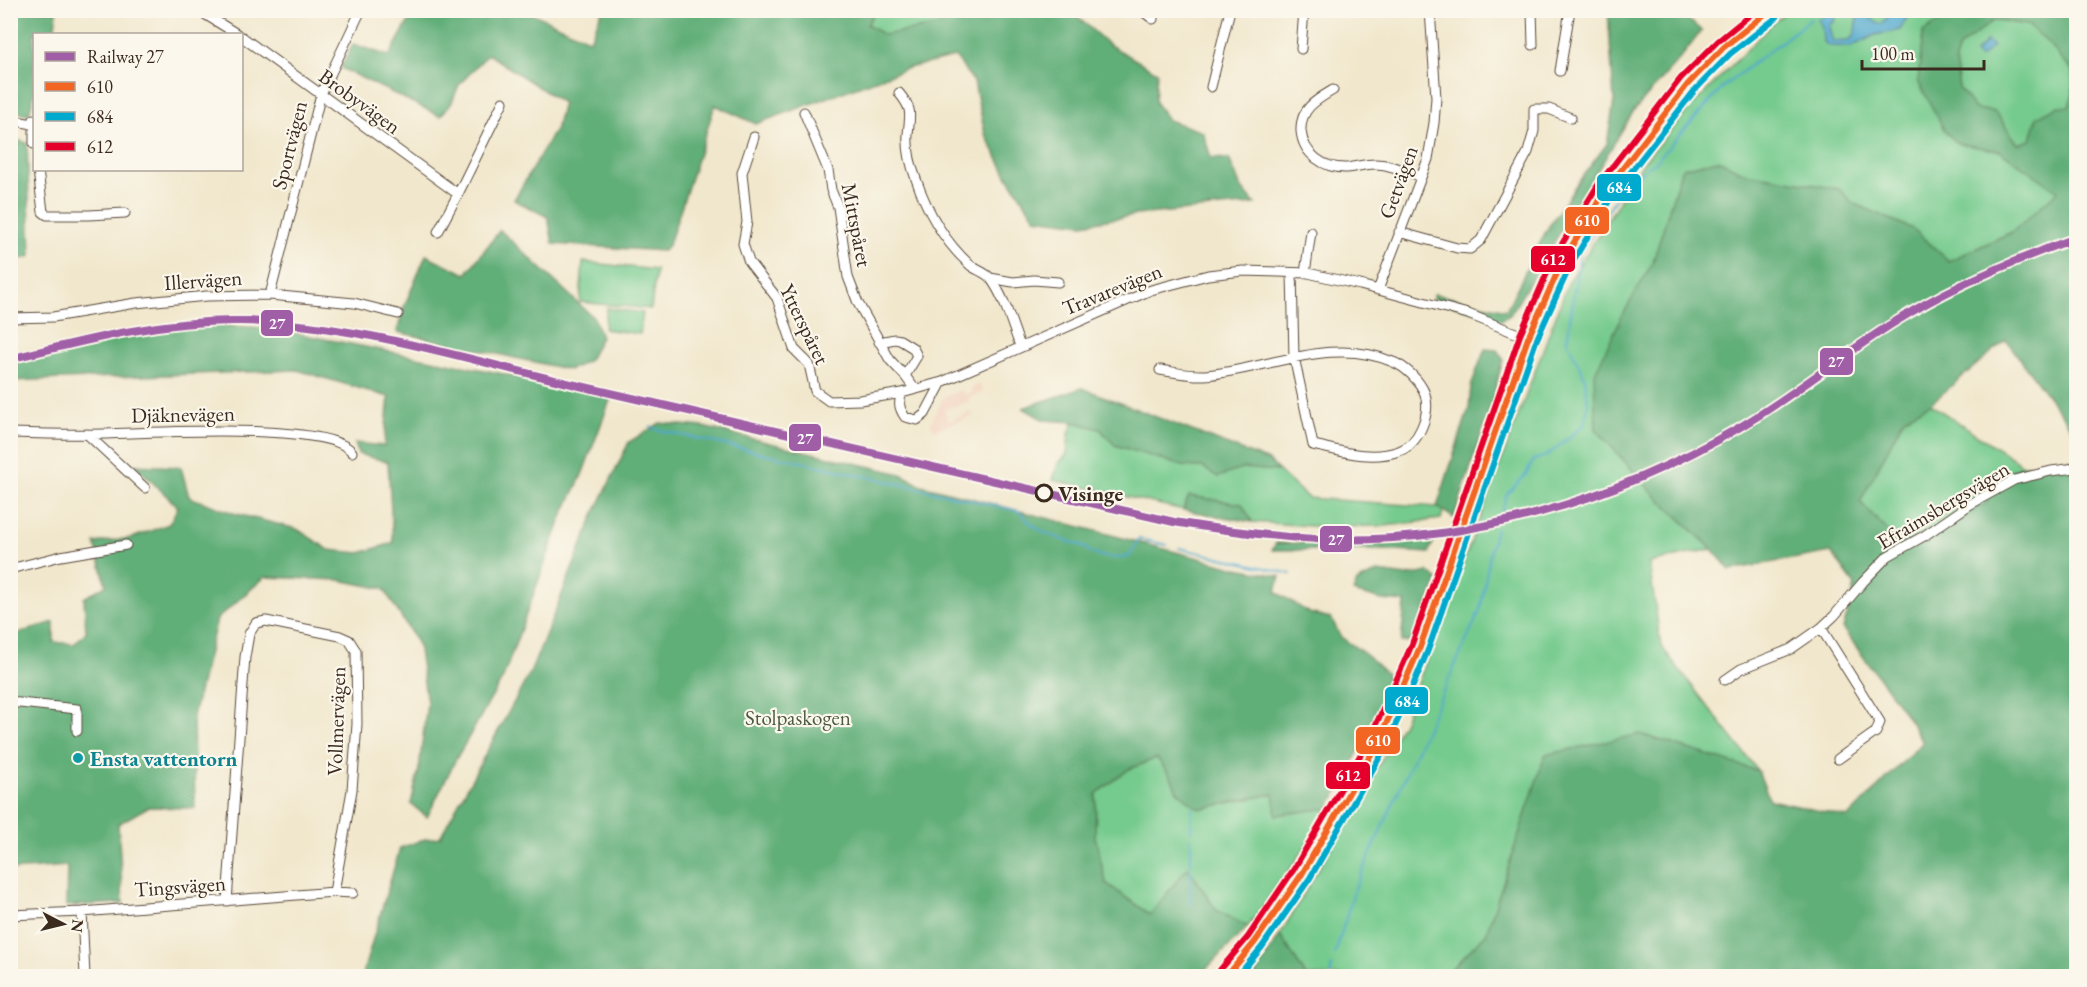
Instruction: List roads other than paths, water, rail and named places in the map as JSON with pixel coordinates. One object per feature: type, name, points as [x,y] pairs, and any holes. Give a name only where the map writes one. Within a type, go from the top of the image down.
[{"type":"main road","points":[[1227,976],[1280,908],[1329,830],[1373,751],[1396,703],[1420,647],[1528,338],[1562,262],[1605,191],[1688,84],[1724,47],[1771,10]]},
{"type":"main road","points":[[1233,976],[1255,942]]},
{"type":"street","points":[[198,10],[235,33]]},
{"type":"street","name":"Sportvägen","points":[[270,295],[321,94],[361,10]]},
{"type":"street","points":[[1141,10],[1153,19]]},
{"type":"street","points":[[1211,87],[1230,10]]},
{"type":"street","points":[[1301,49],[1304,10]]},
{"type":"street","name":"Getvägen","points":[[1378,290],[1428,159],[1436,98],[1430,10]]},
{"type":"street","points":[[1532,10],[1533,45]]},
{"type":"street","points":[[1560,71],[1570,10]]},
{"type":"street","name":"Brobyvägen","points":[[243,39],[458,194]]},
{"type":"street","points":[[1332,90],[1306,108],[1300,124],[1301,138],[1308,152],[1331,166],[1346,168],[1377,164],[1420,176]]},
{"type":"street","points":[[899,93],[909,105],[912,119],[908,135],[909,152],[916,179],[943,236],[970,265],[990,278],[1017,282],[1034,280],[1058,282]]},
{"type":"street","points":[[438,232],[503,102]]},
{"type":"street","points":[[1399,232],[1457,248],[1470,249],[1481,240],[1528,152],[1534,131],[1534,109],[1549,109],[1570,118]]},
{"type":"street","name":"Mittspåret","points":[[804,112],[828,170],[831,190],[838,207],[848,277],[858,303],[890,360],[914,388]]},
{"type":"street","points":[[10,120],[33,131]]},
{"type":"street","name":"Ytterspåret","points":[[754,137],[742,172],[747,222],[743,244],[749,262],[777,298],[794,349],[809,364],[815,391]]},
{"type":"street","points":[[38,171],[43,212],[47,215],[125,213]]},
{"type":"street","points":[[1305,273],[1311,232]]},
{"type":"street","name":"Travarevägen","points":[[815,391],[830,401],[860,400],[902,393],[942,382],[1151,290],[1208,275],[1243,271],[1271,270],[1305,273],[1378,290],[1468,314],[1528,338]]},
{"type":"street","points":[[1160,370],[1203,375],[1245,369],[1294,357],[1339,353],[1372,355],[1393,362],[1404,368],[1418,382],[1425,394],[1426,410],[1423,426],[1413,441],[1400,451],[1368,456],[1313,445],[1294,357],[1292,273]]},
{"type":"street","points":[[990,278],[1001,297],[1020,346]]},
{"type":"street","points":[[1001,297],[1017,282]]},
{"type":"street","name":"Illervägen","points":[[10,318],[53,316],[136,303],[207,296],[270,295],[354,303],[398,314]]},
{"type":"street","points":[[879,342],[895,339],[913,348],[917,356],[905,376]]},
{"type":"street","points":[[902,393],[898,404],[900,410],[905,417],[917,420],[925,414],[942,382]]},
{"type":"street","name":"Djäknevägen","points":[[10,433],[87,434],[233,430],[298,435],[331,441],[348,446],[352,452]]},
{"type":"street","points":[[87,434],[145,488]]},
{"type":"street","name":"Efraimsbergsvägen","points":[[1725,680],[1741,669],[1791,649],[1821,628],[1888,555],[1924,536],[1969,505],[2014,480],[2051,471],[2076,468]]},
{"type":"street","points":[[10,569],[61,556],[126,544]]},
{"type":"street","name":"Vollmervägen","points":[[227,901],[245,657],[249,634],[256,623],[266,621],[340,636],[349,640],[356,651],[358,688],[354,765],[334,892]]},
{"type":"street","points":[[1821,628],[1880,722],[1876,732],[1838,759]]},
{"type":"street","points":[[10,702],[76,709],[77,731]]},
{"type":"street","name":"Tingsvägen","points":[[10,915],[82,912],[334,892],[353,893]]},
{"type":"street","points":[[82,912],[84,976]]},
{"type":"water","points":[[1833,11],[1835,20],[1829,26],[1832,40],[1840,42],[1851,39],[1854,35],[1857,11],[1870,11],[1872,19],[1881,24],[1886,19],[1887,11],[1911,11],[1900,30],[1875,35],[1851,47],[1830,46],[1823,42],[1822,27],[1817,19]]},
{"type":"water","points":[[1987,41],[1993,46],[1980,58],[1975,53]]},
{"type":"waterway","points":[[1501,513],[1507,494],[1525,476],[1534,460],[1548,455],[1584,425],[1588,405],[1585,378],[1567,341],[1580,253],[1625,184],[1655,162],[1724,86],[1811,19]]},
{"type":"waterway","points":[[651,426],[655,429],[1019,511],[1040,530],[1080,545],[1101,556],[1116,558],[1130,556],[1139,539],[1167,545]]},
{"type":"waterway","points":[[1335,954],[1355,888],[1480,610],[1496,529]]},
{"type":"waterway","points":[[1179,548],[1291,574]]},
{"type":"waterway","points":[[1191,831],[1192,807]]},
{"type":"waterway","points":[[1191,838],[1191,865]]},
{"type":"waterway","points":[[1190,906],[1191,869]]},
{"type":"waterway","points":[[1330,976],[1332,966]]},
{"type":"rail line","name":"27","points":[[10,359],[124,332],[182,324],[240,321],[326,328],[412,344],[580,386],[1174,522],[1283,537],[1375,539],[1484,526],[1590,497],[1642,477],[1740,427],[1919,307],[1985,274],[2076,238]]},
{"type":"place","name":"Visinge","points":[[1044,493]]},
{"type":"place","name":"Ensta vattentorn","points":[[78,758]]},
{"type":"park label","name":"Stolpaskogen","points":[[798,717]]}]
